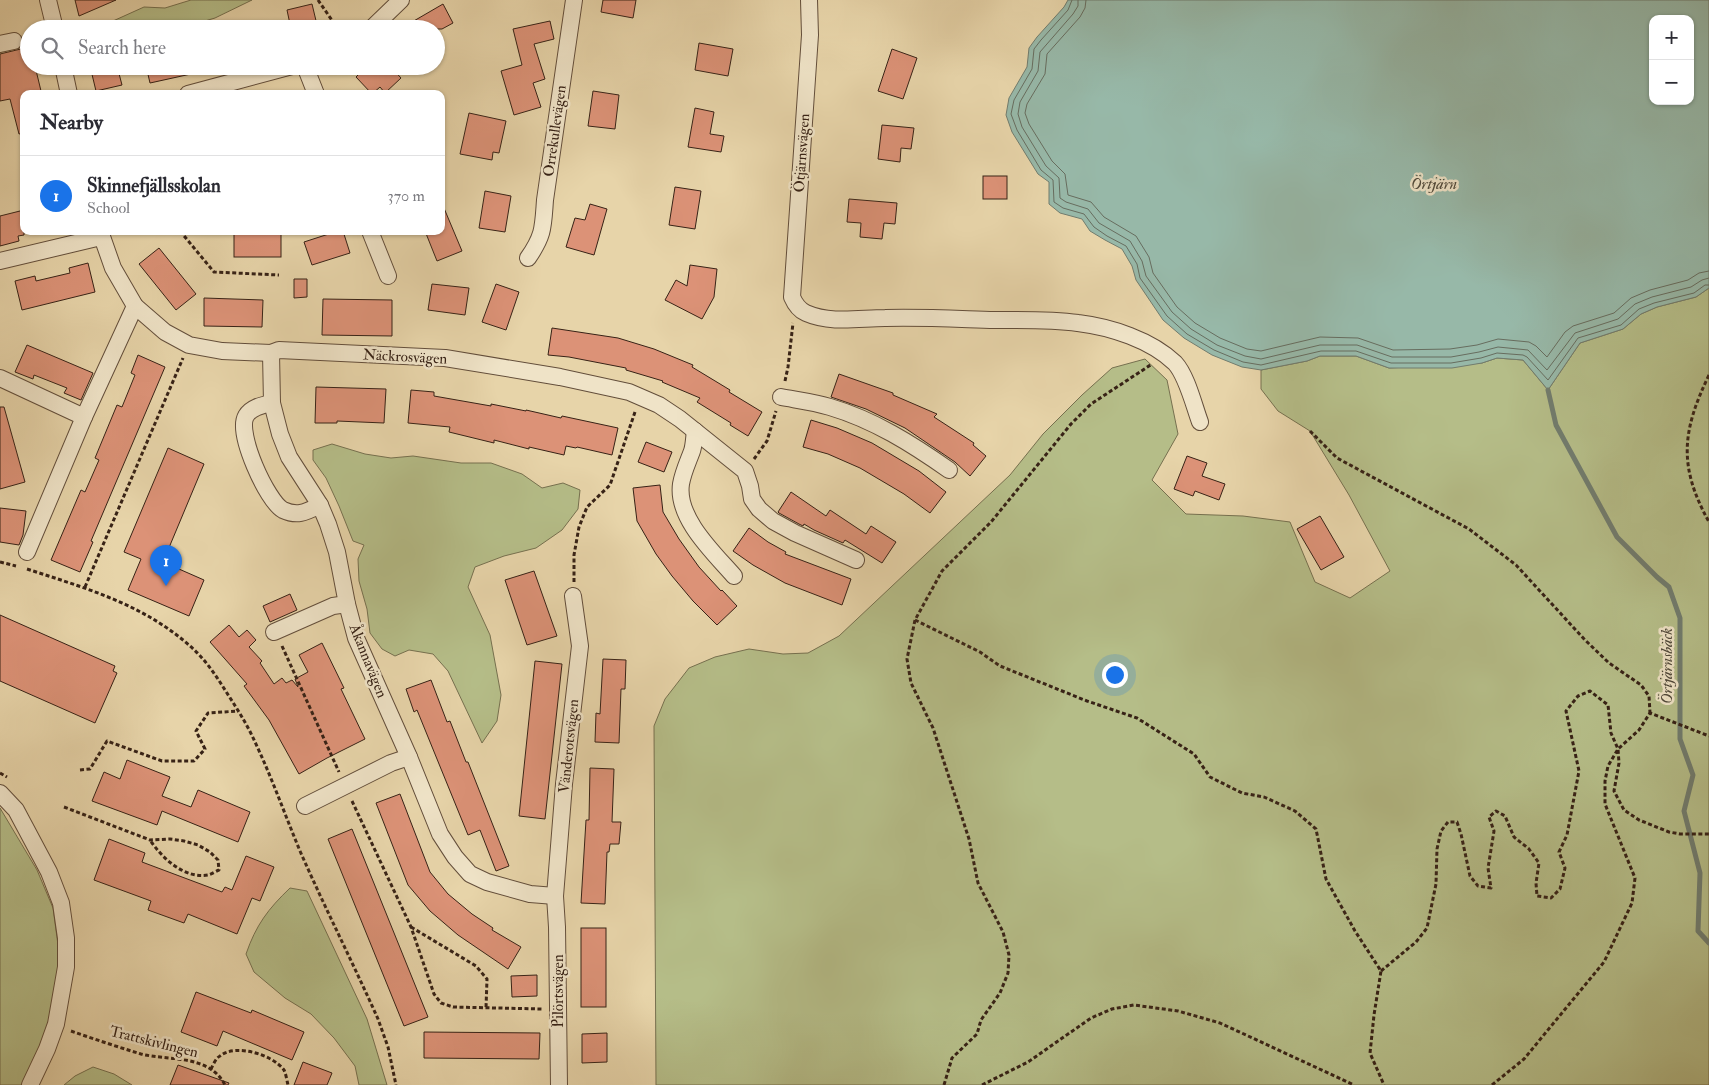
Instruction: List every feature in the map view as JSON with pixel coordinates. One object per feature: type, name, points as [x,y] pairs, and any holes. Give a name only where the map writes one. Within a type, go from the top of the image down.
[{"type":"street","points":[[48,0],[53,20]]},
{"type":"street","points":[[380,20],[400,0]]},
{"type":"street","name":"Orrekullevägen","points":[[528,258],[539,242],[543,230],[574,0]]},
{"type":"street","name":"Ötjärnsvägen","points":[[808,0],[810,44],[792,297],[796,305],[806,313],[828,318],[1078,323],[1107,328],[1150,346],[1165,355]]},
{"type":"street","points":[[65,75],[68,90]]},
{"type":"street","points":[[203,90],[259,75]]},
{"type":"street","points":[[309,75],[314,90]]},
{"type":"street","points":[[0,261],[97,235]]},
{"type":"street","name":"Näckrosvägen","points":[[101,235],[112,268],[135,306],[165,332],[189,345],[222,352],[271,353],[279,350],[445,358],[593,383],[630,392],[659,405],[745,471],[752,499],[758,509],[773,521],[795,533],[856,560]]},
{"type":"street","points":[[372,235],[388,276]]},
{"type":"street","points":[[27,552],[84,417],[135,306]]},
{"type":"street","name":"Åkannavägen","points":[[271,353],[272,403],[280,434],[289,457],[320,505],[328,524],[337,552],[346,604],[356,638],[409,757],[440,834],[455,857],[470,874],[487,882],[530,894],[555,896]]},
{"type":"street","points":[[1165,355],[1176,364],[1183,377],[1200,422]]},
{"type":"street","points":[[0,378],[84,417]]},
{"type":"street","points":[[781,397],[828,406],[884,428],[914,445],[949,470]]},
{"type":"street","points":[[272,403],[252,409],[244,418],[244,431],[250,457],[270,496],[282,509],[302,514],[320,505]]},
{"type":"street","points":[[695,431],[693,449],[684,470],[680,487],[682,502],[687,517],[700,536],[734,576]]},
{"type":"street","name":"Vänderotsvägen","points":[[555,896],[564,784],[580,646],[573,596]]},
{"type":"street","points":[[274,632],[333,606],[346,604]]},
{"type":"street","points":[[305,806],[392,763],[409,757]]},
{"type":"street","points":[[0,793],[16,810],[49,872],[61,903],[66,938],[66,967],[56,1024],[47,1049],[30,1085]]},
{"type":"street","name":"Pilörtsvägen","points":[[555,896],[558,927],[559,1085]]},
{"type":"path","points":[[318,0],[332,20]]},
{"type":"path","points":[[183,235],[214,272],[279,275]]},
{"type":"path","points":[[85,587],[189,345]]},
{"type":"path","points":[[944,1085],[952,1058],[977,1034],[981,1020],[1000,993],[1008,973],[1009,955],[1003,932],[978,884],[969,839],[933,728],[911,683],[907,659],[915,620],[942,572],[991,522],[1071,424],[1091,404],[1165,355]]},
{"type":"path","points":[[1709,375],[1692,416],[1686,446],[1688,467],[1698,501],[1709,522]]},
{"type":"path","points":[[573,596],[574,555],[579,527],[587,507],[610,486],[640,397]]},
{"type":"path","points":[[1337,458],[1310,431],[1337,458],[1469,529],[1516,565],[1585,640],[1609,663],[1641,685],[1649,696],[1650,713],[1639,730],[1618,750],[1608,766],[1604,781],[1605,804],[1635,878],[1632,903],[1604,962],[1524,1059],[1492,1085]]},
{"type":"path","points":[[0,562],[19,566],[85,587],[128,605],[153,618],[178,635],[207,664],[238,711],[255,742],[301,852],[378,1019],[388,1047],[396,1085]]},
{"type":"path","points":[[915,620],[980,652],[1000,666],[1087,701],[1137,718],[1194,754],[1210,777],[1242,793],[1264,797],[1295,811],[1316,828],[1326,879],[1355,931],[1381,970]]},
{"type":"path","points":[[274,632],[290,661],[345,786],[411,927],[434,994],[441,1003],[453,1007],[558,1009]]},
{"type":"path","points":[[1384,1085],[1370,1053],[1381,970],[1416,942],[1427,928],[1436,884],[1437,849],[1441,831],[1448,822],[1457,822],[1462,834],[1470,876],[1478,886],[1491,888],[1488,868],[1494,831],[1490,817],[1496,811],[1505,816],[1514,837],[1529,849],[1539,863],[1536,883],[1537,896],[1551,898],[1560,889],[1565,868],[1558,852],[1568,835],[1579,771],[1566,711],[1578,696],[1590,691],[1608,705],[1611,733],[1618,750],[1619,763],[1614,791],[1624,810],[1640,820],[1669,832],[1709,834]]},
{"type":"path","points":[[80,770],[90,769],[107,741],[162,761],[194,761],[205,749],[196,732],[208,713],[238,711]]},
{"type":"path","points":[[1650,713],[1709,736]]},
{"type":"path","points":[[64,806],[150,840],[170,839],[198,845],[210,852],[218,860],[219,870],[208,875],[182,870],[170,864],[150,840]]},
{"type":"path","points":[[411,927],[476,966],[487,979],[486,1008]]},
{"type":"path","points":[[982,1085],[1028,1062],[1091,1018],[1112,1009],[1134,1006],[1178,1011],[1220,1023],[1354,1085]]},
{"type":"path","name":"Trattskivlingen","points":[[71,1032],[144,1054],[194,1062],[211,1069],[221,1077],[224,1085]]},
{"type":"path","points":[[211,1069],[220,1056],[234,1050],[248,1050],[274,1061],[284,1071],[288,1085]]},
{"type":"green space","points":[[191,0],[252,0],[208,20],[115,20],[144,7],[165,8]]},
{"type":"green space","points":[[1709,288],[1709,1085],[656,1085],[654,726],[665,699],[689,668],[715,657],[749,649],[783,654],[808,653],[839,636],[1010,475],[1043,434],[1082,395],[1112,368],[1145,359],[1167,380],[1178,434],[1152,480],[1186,514],[1243,516],[1290,522],[1315,582],[1350,598],[1390,571],[1349,495],[1310,431],[1278,411],[1261,389],[1261,370],[1307,361],[1320,356],[1356,356],[1389,368],[1482,363],[1497,358],[1523,360],[1548,390],[1580,343],[1623,329],[1641,314],[1657,307],[1696,297]]},
{"type":"green space","points":[[332,444],[365,454],[391,458],[413,456],[461,463],[491,463],[522,474],[542,488],[563,483],[580,490],[578,509],[562,530],[536,548],[504,556],[475,567],[468,587],[490,635],[501,695],[497,721],[482,743],[448,671],[433,654],[409,650],[395,656],[382,649],[370,633],[367,609],[359,581],[358,559],[364,545],[353,541],[326,478],[313,460],[313,450]]},
{"type":"green space","points":[[0,808],[37,870],[53,908],[58,945],[58,990],[43,1039],[22,1085],[0,1085]]},
{"type":"green space","points":[[290,888],[307,891],[367,1019],[387,1085],[359,1085],[355,1066],[334,1038],[311,1014],[285,998],[254,972],[246,954],[254,934],[275,903]]},
{"type":"green space","points":[[93,1067],[114,1074],[132,1085],[64,1085],[75,1076]]},
{"type":"water","name":"Örtjärn","points":[[1068,0],[1709,0],[1709,288],[1696,297],[1657,307],[1641,314],[1623,329],[1580,343],[1548,390],[1523,360],[1497,358],[1482,363],[1452,368],[1389,368],[1356,356],[1320,356],[1307,361],[1261,370],[1242,367],[1212,355],[1184,338],[1163,320],[1136,280],[1132,266],[1122,249],[1090,231],[1082,219],[1060,213],[1049,204],[1049,182],[1038,174],[1012,132],[1006,115],[1009,98],[1027,67],[1029,48]]},
{"type":"building","points":[[75,0],[116,0],[79,16]]},
{"type":"building","points":[[603,0],[636,0],[633,18],[601,12]]},
{"type":"building","points":[[312,4],[316,20],[289,20],[287,10]]},
{"type":"building","points":[[443,4],[453,23],[445,27],[445,20],[415,20]]},
{"type":"building","points":[[550,21],[554,39],[534,44],[545,79],[533,83],[541,107],[514,115],[501,71],[522,65],[513,29]]},
{"type":"building","points":[[699,43],[733,49],[728,76],[695,70]]},
{"type":"building","points":[[20,49],[20,75],[37,75],[41,90],[20,90],[20,134],[10,99],[0,101],[0,54]]},
{"type":"building","points":[[892,49],[917,58],[903,99],[878,91]]},
{"type":"building","points":[[92,75],[119,75],[122,85],[96,90]]},
{"type":"building","points":[[148,75],[186,75],[150,83]]},
{"type":"building","points":[[358,75],[398,75],[401,78],[388,90],[382,90],[380,87],[377,90],[368,90],[356,77]]},
{"type":"building","points":[[593,91],[619,95],[615,129],[588,126]]},
{"type":"building","points":[[695,108],[714,112],[710,134],[724,136],[721,152],[688,147]]},
{"type":"building","points":[[469,113],[506,121],[499,153],[493,152],[492,160],[460,154]]},
{"type":"building","points":[[882,125],[914,128],[911,149],[901,148],[900,162],[878,159]]},
{"type":"building","points":[[983,176],[1007,176],[1007,199],[983,199]]},
{"type":"building","points":[[675,187],[701,191],[695,229],[669,225]]},
{"type":"building","points":[[485,191],[511,196],[505,232],[479,228]]},
{"type":"building","points":[[849,199],[897,203],[895,224],[884,223],[882,239],[860,237],[861,223],[847,222]]},
{"type":"building","points":[[590,204],[607,209],[594,255],[566,247],[575,218],[585,220]]},
{"type":"building","points":[[20,211],[20,235],[24,235],[18,236],[19,241],[0,246],[0,216]]},
{"type":"building","points":[[445,211],[462,251],[437,261],[427,235],[445,235]]},
{"type":"building","points":[[234,235],[281,235],[281,257],[234,257]]},
{"type":"building","points":[[326,235],[344,235],[350,253],[312,265],[304,242]]},
{"type":"building","points":[[159,248],[196,294],[176,310],[139,264]]},
{"type":"building","points":[[88,263],[95,292],[22,310],[15,281],[35,276],[36,281],[70,273],[69,268]]},
{"type":"building","points":[[690,265],[717,269],[714,297],[702,319],[665,300],[676,280],[687,286]]},
{"type":"building","points":[[294,279],[307,279],[307,297],[294,298]]},
{"type":"building","points":[[432,284],[469,288],[465,315],[428,310]]},
{"type":"building","points":[[496,284],[519,292],[506,330],[482,322]]},
{"type":"building","points":[[204,298],[263,300],[262,327],[204,326]]},
{"type":"building","points":[[323,299],[392,300],[392,336],[322,335]]},
{"type":"building","points":[[552,328],[618,338],[654,349],[693,365],[692,367],[762,412],[748,436],[697,402],[700,398],[663,381],[626,370],[626,368],[548,355]]},
{"type":"building","points":[[27,345],[93,373],[81,400],[64,393],[67,388],[34,375],[33,379],[15,372]]},
{"type":"building","points":[[138,355],[165,367],[91,541],[93,542],[80,572],[51,560],[81,490],[85,492],[99,460],[95,458],[117,405],[122,407],[135,375],[131,373]]},
{"type":"building","points":[[839,374],[893,393],[893,395],[937,414],[934,417],[974,443],[973,445],[986,456],[970,476],[955,462],[905,428],[866,409],[831,397]]},
{"type":"building","points":[[316,387],[386,389],[384,423],[337,421],[337,423],[315,423]]},
{"type":"building","points":[[411,390],[434,392],[434,396],[526,410],[561,418],[562,416],[618,428],[612,455],[566,446],[564,455],[494,440],[494,443],[449,432],[450,427],[408,423]]},
{"type":"building","points":[[0,407],[4,407],[25,482],[0,489]]},
{"type":"building","points":[[811,420],[837,428],[872,443],[919,471],[946,492],[930,513],[904,494],[860,468],[828,454],[803,447]]},
{"type":"building","points":[[646,442],[672,452],[664,472],[638,462]]},
{"type":"building","points":[[168,448],[204,464],[163,562],[204,580],[189,616],[128,590],[141,559],[124,552]]},
{"type":"building","points":[[1187,456],[1207,463],[1202,476],[1225,484],[1219,500],[1195,491],[1193,496],[1174,489]]},
{"type":"building","points":[[660,485],[663,512],[679,539],[699,567],[737,606],[717,625],[672,576],[656,554],[637,521],[633,488]]},
{"type":"building","points":[[791,492],[826,516],[830,510],[866,534],[871,526],[896,542],[882,563],[845,540],[843,543],[804,524],[803,526],[778,512]]},
{"type":"building","points":[[0,508],[26,511],[23,535],[19,545],[0,542]]},
{"type":"building","points":[[1320,516],[1344,557],[1321,570],[1297,529]]},
{"type":"building","points":[[749,528],[786,552],[785,554],[851,579],[842,605],[785,583],[733,551]]},
{"type":"building","points":[[534,571],[557,636],[527,645],[505,580]]},
{"type":"building","points":[[290,594],[297,610],[270,622],[263,606]]},
{"type":"building","points":[[0,615],[115,666],[113,671],[117,673],[95,723],[0,681]]},
{"type":"building","points":[[229,625],[239,637],[247,630],[256,640],[249,647],[262,661],[260,663],[274,684],[282,678],[286,683],[292,680],[298,687],[295,679],[308,672],[299,655],[322,643],[344,688],[341,689],[365,739],[299,774],[269,720],[244,686],[247,684],[210,642]]},
{"type":"building","points":[[603,659],[626,660],[625,689],[621,689],[619,743],[595,742],[596,713],[600,714]]},
{"type":"building","points":[[535,661],[562,664],[545,819],[519,816]]},
{"type":"building","points":[[431,680],[447,722],[450,721],[466,762],[468,762],[509,866],[496,871],[480,830],[468,835],[417,710],[414,712],[406,689]]},
{"type":"building","points":[[127,760],[170,777],[162,796],[191,807],[198,790],[250,812],[238,842],[162,811],[157,825],[92,801],[104,772],[120,779]]},
{"type":"building","points":[[590,768],[614,769],[612,822],[621,822],[619,844],[610,844],[609,852],[607,852],[605,904],[581,903],[586,820],[589,820]]},
{"type":"building","points":[[400,794],[430,872],[448,894],[472,914],[493,928],[492,930],[521,947],[508,969],[458,935],[430,911],[408,885],[376,803]]},
{"type":"building","points":[[352,829],[428,1017],[404,1026],[328,839]]},
{"type":"building","points":[[109,839],[145,853],[142,862],[222,892],[225,887],[232,890],[246,856],[274,867],[260,901],[252,898],[237,934],[188,914],[184,923],[148,910],[151,901],[94,880]]},
{"type":"building","points":[[581,928],[606,928],[606,1007],[581,1007]]},
{"type":"building","points":[[537,975],[537,996],[512,997],[511,976]]},
{"type":"building","points":[[196,992],[251,1013],[252,1010],[304,1032],[292,1060],[223,1031],[217,1046],[181,1032]]},
{"type":"building","points":[[424,1032],[540,1033],[539,1059],[424,1058]]},
{"type":"building","points":[[607,1033],[607,1062],[582,1063],[582,1034]]},
{"type":"building","points":[[303,1062],[332,1073],[327,1085],[294,1085]]},
{"type":"building","points":[[178,1065],[229,1083],[228,1085],[170,1085]]},
{"type":"waterway","name":"Örtjärnsbäck","points":[[1548,390],[1556,425],[1617,537],[1669,587],[1680,618],[1680,739],[1693,775],[1684,811],[1700,873],[1698,931],[1709,943]]},
{"type":"place","name":"Skinnefjällsskolan","points":[[166,586]]}]
